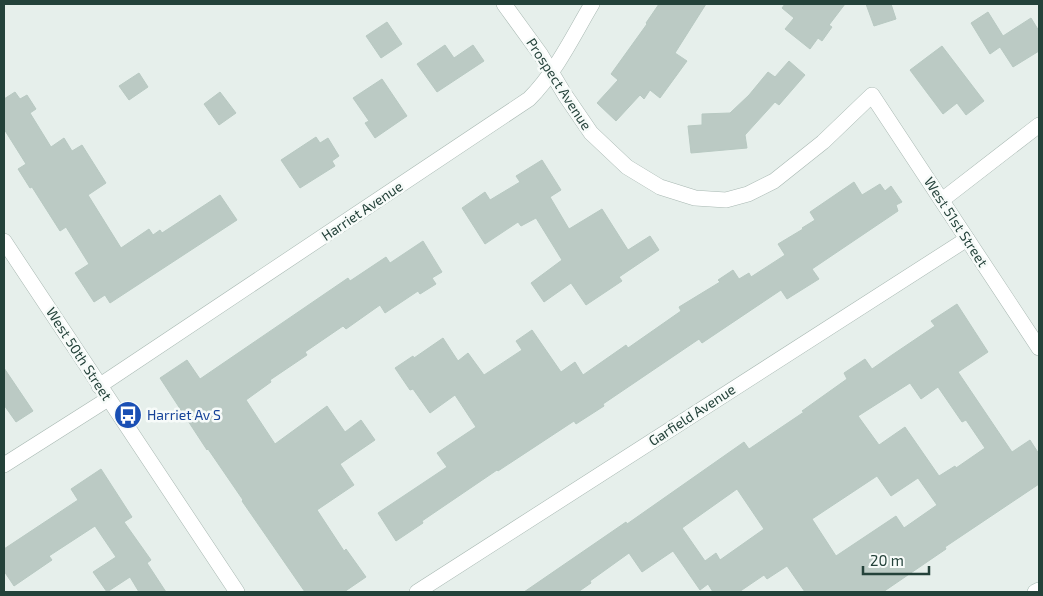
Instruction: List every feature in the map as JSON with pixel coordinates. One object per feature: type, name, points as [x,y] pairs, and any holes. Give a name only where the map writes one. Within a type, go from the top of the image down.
[{"type":"street","name":"Prospect Avenue","points":[[504,4],[541,55],[591,133],[627,167],[660,187],[695,198],[726,200],[748,194],[774,181],[823,142],[872,95]]},
{"type":"street","name":"Harriet Avenue","points":[[99,386],[529,99],[552,73],[592,4]]},
{"type":"street","name":"West 51st Street","points":[[872,95],[1039,348]]},
{"type":"street","points":[[942,200],[1039,125]]},
{"type":"street","name":"Garfield Avenue","points":[[417,592],[967,239]]},
{"type":"street","name":"West 50th Street","points":[[4,241],[237,592]]},
{"type":"street","points":[[4,465],[108,399]]},
{"type":"street","points":[[1035,592],[1039,590]]},
{"type":"building","points":[[659,4],[706,4],[675,53],[687,61],[660,98],[650,90],[644,99],[640,95],[616,121],[597,103],[618,80],[611,74]]},
{"type":"building","points":[[785,4],[845,4],[829,25],[832,27],[822,41],[818,38],[810,49],[785,29],[794,18],[782,8]]},
{"type":"building","points":[[866,4],[891,4],[896,19],[874,26]]},
{"type":"building","points":[[988,12],[1003,36],[1031,18],[1039,31],[1039,51],[1013,67],[1000,47],[990,54],[971,23]]},
{"type":"building","points":[[387,22],[402,44],[381,58],[366,36]]},
{"type":"building","points":[[445,45],[454,58],[473,45],[484,61],[437,92],[417,64]]},
{"type":"building","points":[[942,46],[984,101],[966,115],[957,103],[943,114],[910,70]]},
{"type":"building","points":[[789,61],[805,75],[779,105],[775,102],[745,135],[747,148],[691,153],[688,126],[702,125],[702,114],[730,113],[749,95],[768,72],[775,77]]},
{"type":"building","points":[[139,73],[148,87],[129,100],[119,86]]},
{"type":"building","points":[[382,79],[407,116],[375,138],[365,123],[369,121],[353,98]]},
{"type":"building","points":[[15,92],[20,99],[27,95],[36,109],[30,113],[51,147],[64,138],[72,151],[82,145],[106,183],[88,195],[121,248],[149,229],[153,235],[160,230],[162,233],[220,195],[237,220],[110,303],[105,295],[94,302],[75,273],[89,264],[66,227],[60,231],[18,169],[26,164],[4,129],[4,99]]},
{"type":"building","points":[[220,92],[236,113],[219,125],[204,104]]},
{"type":"building","points":[[316,137],[320,143],[328,138],[339,156],[332,161],[335,166],[300,188],[281,160]]},
{"type":"building","points":[[542,160],[561,190],[550,197],[569,229],[602,209],[628,250],[650,236],[659,250],[619,277],[622,281],[586,305],[571,283],[544,302],[531,283],[562,260],[536,218],[521,226],[518,222],[485,244],[462,208],[485,192],[490,200],[520,182],[516,176]]},
{"type":"building","points":[[854,182],[862,195],[880,184],[885,191],[891,186],[902,202],[896,205],[898,211],[812,269],[819,279],[787,299],[781,290],[702,343],[699,339],[603,404],[604,406],[576,424],[574,421],[497,470],[396,541],[378,513],[447,467],[437,453],[476,427],[455,395],[430,413],[413,389],[410,390],[395,368],[413,356],[414,358],[443,338],[458,361],[468,353],[484,375],[522,350],[516,341],[532,330],[561,372],[575,362],[583,375],[626,345],[628,348],[681,311],[679,307],[720,282],[718,280],[733,270],[739,279],[749,273],[751,277],[785,255],[778,244],[815,220],[810,212]]},
{"type":"building","points":[[423,241],[442,272],[432,278],[436,284],[420,294],[418,291],[385,313],[380,305],[346,329],[343,326],[305,352],[307,355],[270,380],[271,382],[246,400],[275,444],[327,406],[345,432],[361,420],[375,440],[340,464],[354,485],[317,510],[344,551],[346,549],[366,577],[344,592],[305,592],[160,378],[187,360],[200,379],[348,278],[350,281],[386,257],[390,263]]},
{"type":"building","points":[[957,304],[988,352],[958,372],[1012,452],[1030,440],[1039,454],[1039,484],[945,547],[946,549],[883,592],[805,592],[787,566],[767,579],[764,575],[739,592],[713,592],[708,584],[700,590],[673,551],[642,572],[629,553],[578,592],[524,592],[626,522],[627,524],[744,442],[749,449],[804,412],[802,411],[847,379],[844,373],[865,359],[872,369],[935,326],[931,321]],"holes":[[[910,383],[921,399],[938,387],[962,422],[966,420],[985,448],[956,468],[955,466],[939,476],[905,427],[879,445],[858,416]],[[877,476],[891,496],[918,478],[937,505],[904,528],[896,516],[836,556],[812,519]],[[737,489],[764,529],[720,560],[716,553],[705,561],[682,528]]]},
{"type":"building","points":[[4,368],[33,411],[16,422],[4,405]]},
{"type":"building","points":[[101,469],[132,517],[124,522],[151,560],[147,563],[166,592],[139,592],[130,577],[107,592],[93,572],[116,557],[95,526],[49,556],[52,560],[14,586],[4,571],[4,549],[78,500],[71,489]]},
{"type":"place","name":"Harriet Av S","points":[[128,415]]}]
